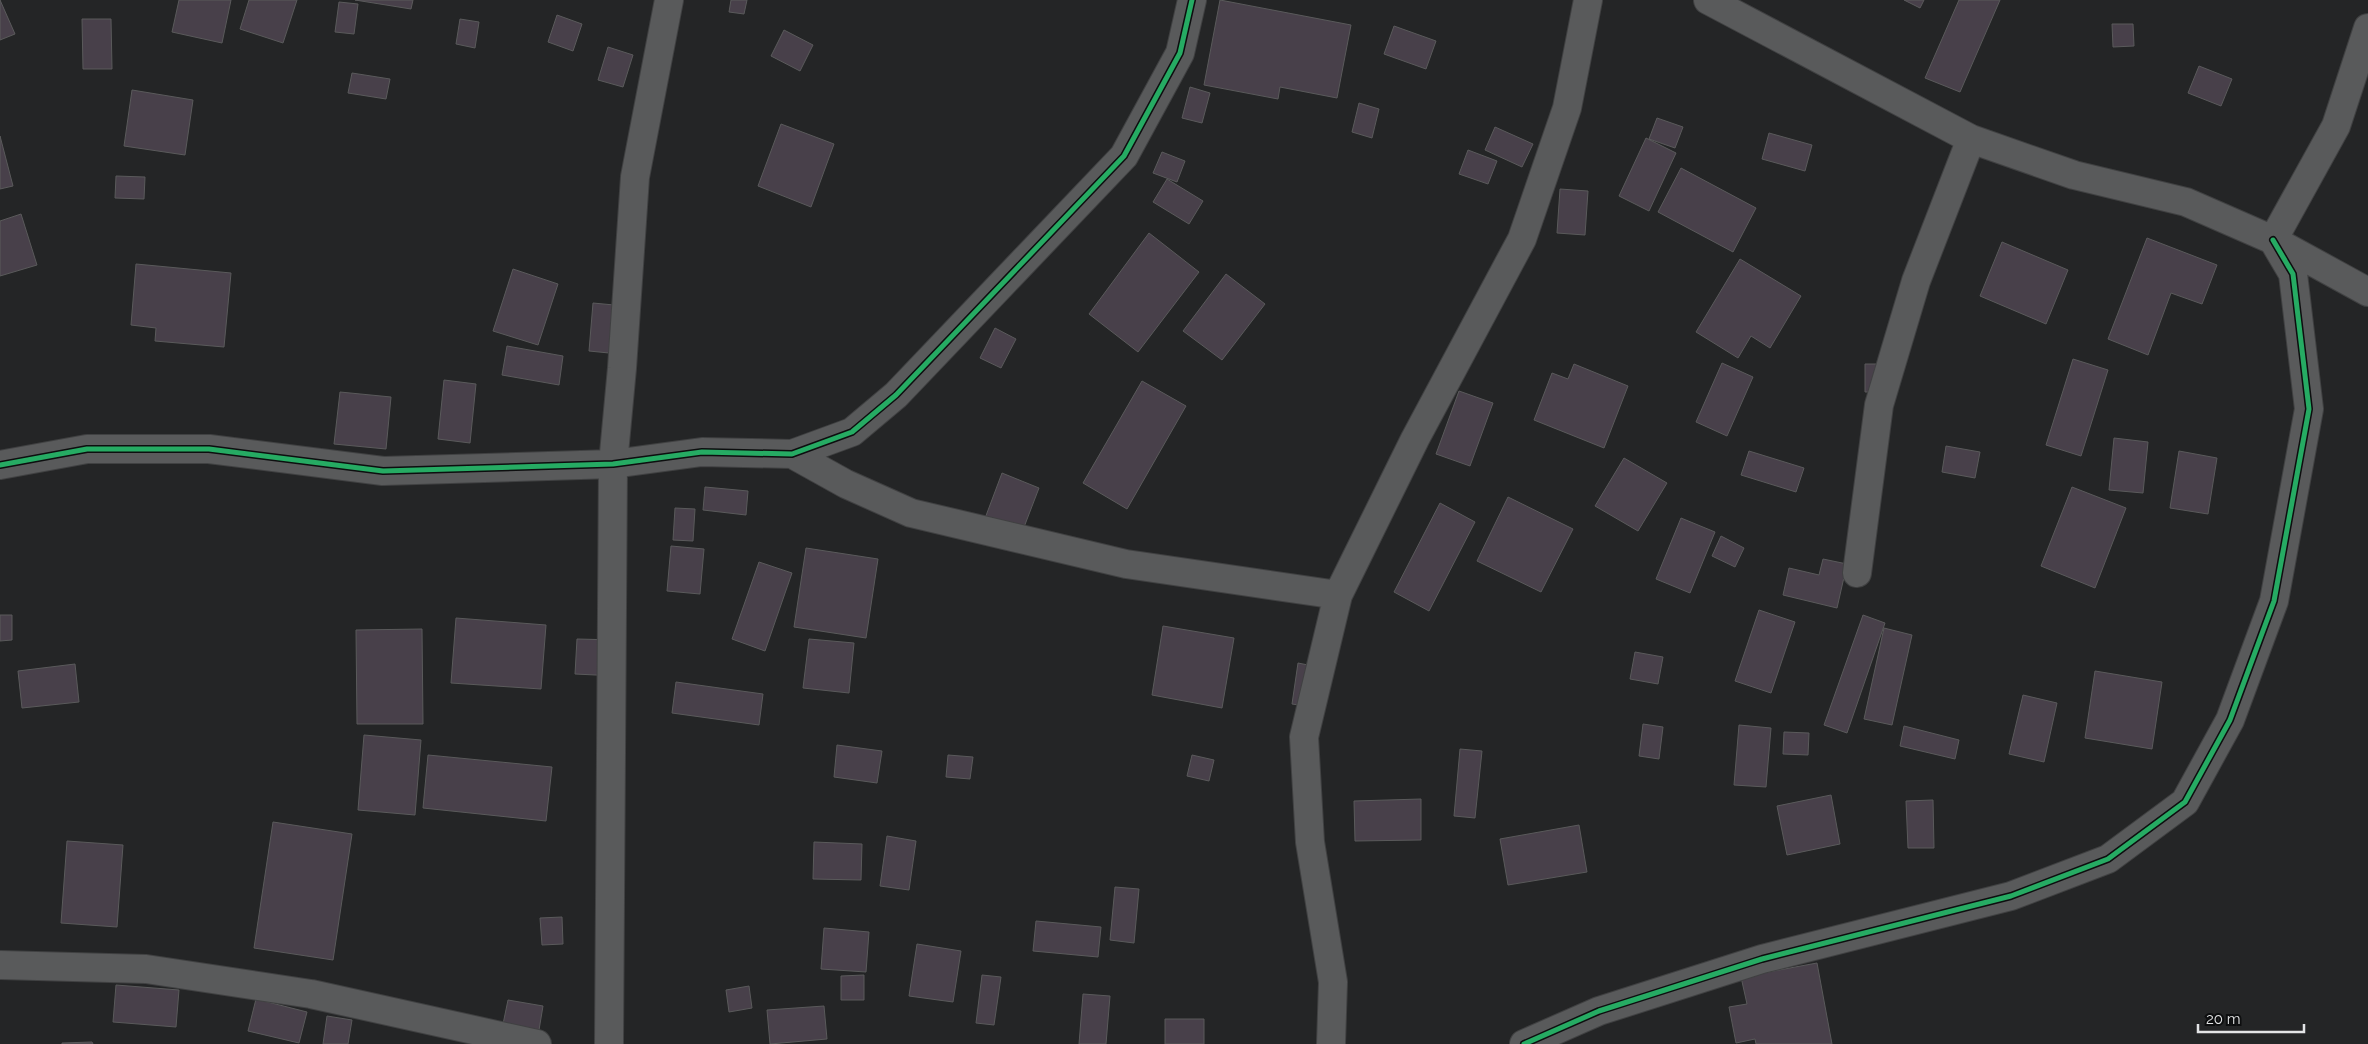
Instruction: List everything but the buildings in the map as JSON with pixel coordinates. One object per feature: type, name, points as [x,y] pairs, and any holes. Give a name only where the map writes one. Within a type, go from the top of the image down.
[{"type":"street","points":[[609,1044],[612,464],[622,368],[635,177],[669,0]]},
{"type":"street","points":[[0,465],[87,449],[209,448],[383,470],[612,464],[702,452],[792,454],[852,432],[896,395],[1124,156],[1180,53],[1192,0]]},
{"type":"street","points":[[1331,1044],[1333,982],[1310,842],[1304,738],[1338,595],[1415,439],[1522,239],[1566,108],[1588,0]]},
{"type":"street","points":[[1708,0],[1971,139],[2074,176],[2186,202],[2273,240],[2368,292]]},
{"type":"street","points":[[2273,240],[2336,126],[2368,28]]},
{"type":"street","points":[[1857,573],[1879,405],[1916,281],[1971,139]]},
{"type":"street","points":[[1524,1044],[1599,1011],[1762,959],[2011,896],[2108,858],[2185,802],[2230,720],[2274,602],[2309,409],[2292,274],[2273,240]]},
{"type":"street","points":[[792,454],[846,484],[911,512],[1126,564],[1338,595]]},
{"type":"street","points":[[0,965],[146,969],[311,994],[537,1044]]},
{"type":"cycle path","points":[[0,465],[87,449],[209,449],[383,471],[613,464],[702,452],[792,454],[852,432],[896,395],[1124,156],[1180,53],[1192,0]]},
{"type":"cycle path","points":[[1524,1044],[1599,1011],[1762,959],[2011,896],[2108,859],[2185,802],[2230,720],[2274,601],[2309,409],[2293,274],[2273,240]]}]
